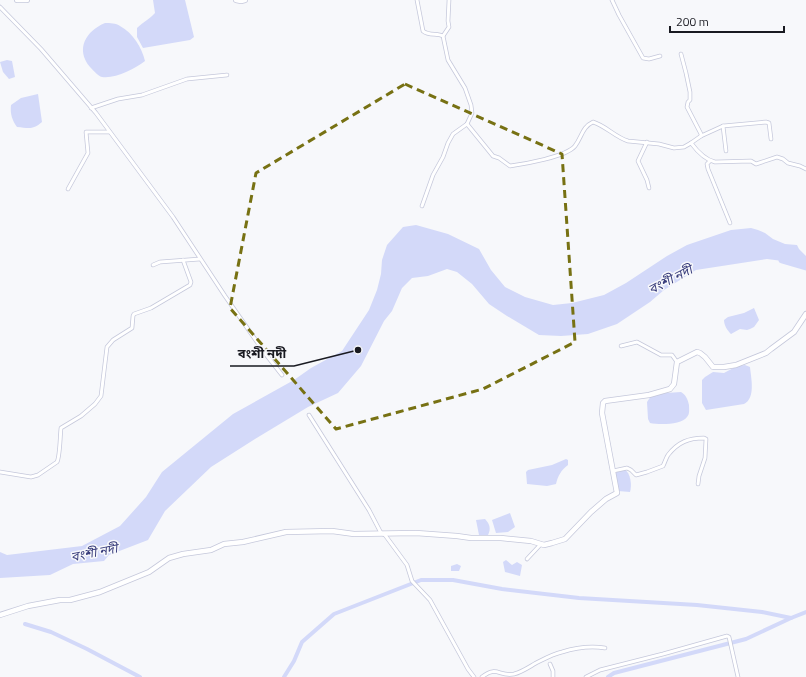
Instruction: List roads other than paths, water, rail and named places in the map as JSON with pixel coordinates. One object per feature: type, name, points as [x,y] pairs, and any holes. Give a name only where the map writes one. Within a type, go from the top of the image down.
[{"type":"street","points":[[17,0],[27,0]]},
{"type":"street","points":[[236,0],[245,0]]},
{"type":"street","points":[[417,0],[423,31],[428,34],[439,34],[443,36]]},
{"type":"street","points":[[422,206],[433,175],[443,158],[450,139],[453,134],[467,124],[472,113],[465,88],[448,60],[443,36],[449,27],[449,0]]},
{"type":"street","points":[[612,0],[643,58],[649,59],[660,56]]},
{"type":"street","points":[[0,7],[41,49],[91,108],[173,217],[264,352],[282,375]]},
{"type":"street","points":[[681,54],[690,92],[690,100],[687,107],[701,136]]},
{"type":"street","points":[[91,108],[118,99],[142,95],[187,79],[227,75]]},
{"type":"street","points":[[467,124],[493,156],[499,158],[510,166],[544,159],[567,152],[575,147],[585,128],[593,122],[628,141],[647,142],[674,148],[691,143],[701,136],[723,126],[769,122],[771,139]]},
{"type":"street","points":[[723,126],[726,151]]},
{"type":"street","points":[[68,188],[88,153],[86,132],[109,132]]},
{"type":"street","points":[[647,142],[638,162],[648,180],[649,188]]},
{"type":"street","points":[[691,143],[710,161],[751,161],[756,164],[777,157],[783,159],[788,164],[800,166],[806,169]]},
{"type":"street","points":[[710,161],[707,164],[708,169],[730,223]]},
{"type":"street","points":[[153,265],[160,262],[200,259]]},
{"type":"street","points":[[0,472],[31,477],[38,475],[57,462],[59,459],[59,438],[61,428],[81,416],[96,404],[101,396],[107,347],[113,340],[132,328],[132,316],[134,314],[151,308],[190,285],[190,280],[183,260]]},
{"type":"street","points":[[678,362],[696,352],[700,352],[713,367],[736,365],[766,353],[772,349],[794,332],[806,314]]},
{"type":"street","points":[[621,346],[636,342],[661,355],[672,355],[678,362]]},
{"type":"street","points":[[0,615],[28,606],[88,596],[149,572],[169,558],[183,554],[211,550],[224,544],[243,542],[286,532],[332,532],[354,534],[416,533],[471,538],[501,538],[531,541],[542,544],[565,539],[591,512],[606,499],[616,494],[602,413],[603,403],[605,401],[670,389],[674,384],[678,362]]},
{"type":"street","points":[[309,415],[369,510],[381,533],[385,535],[406,565],[412,581],[430,600],[468,669],[474,677]]},
{"type":"street","points":[[613,471],[627,468],[636,474],[651,471],[663,466],[668,455],[678,444],[688,440],[704,438],[706,439],[704,458],[698,484]]},
{"type":"street","points":[[527,559],[542,544]]},
{"type":"street","points":[[586,677],[600,670],[727,636],[729,637],[738,677]]},
{"type":"street","points":[[482,677],[487,673],[495,671],[505,675],[513,675],[560,652],[598,647],[605,648]]},
{"type":"street","points":[[550,664],[553,671],[553,677]]},
{"type":"water","points":[[153,0],[185,0],[194,37],[190,40],[143,48],[137,37],[137,28],[155,13]]},
{"type":"water","points":[[105,23],[117,24],[125,29],[139,46],[145,61],[119,75],[102,77],[96,73],[90,67],[83,54],[83,47],[88,36],[98,26]]},
{"type":"water","points":[[7,60],[12,61],[15,77],[9,79],[3,72],[0,62]]},
{"type":"water","points":[[38,94],[42,122],[39,125],[28,128],[17,127],[12,117],[11,105],[21,98]]},
{"type":"water","points":[[416,225],[448,234],[479,249],[491,270],[505,287],[525,297],[553,305],[572,303],[604,295],[687,245],[731,230],[751,228],[765,233],[773,239],[785,244],[797,245],[806,256],[806,264],[767,259],[696,270],[664,290],[650,302],[617,324],[588,334],[561,336],[539,335],[507,316],[489,304],[472,284],[457,272],[447,269],[428,276],[412,278],[402,288],[392,311],[384,321],[361,366],[338,393],[308,407],[211,467],[165,511],[148,540],[109,555],[104,561],[73,564],[50,575],[0,578],[0,552],[7,555],[82,546],[120,526],[146,497],[162,472],[233,414],[342,351],[369,310],[377,290],[381,274],[382,260],[387,245],[403,227]]},
{"type":"water","points":[[754,308],[759,320],[754,327],[747,330],[740,329],[731,334],[728,331],[724,320],[728,317],[744,313]]},
{"type":"water","points":[[745,365],[750,367],[752,382],[751,393],[748,401],[744,404],[706,410],[702,403],[702,380],[713,372],[724,373],[737,366]]},
{"type":"water","points":[[681,392],[689,403],[689,413],[684,420],[664,424],[650,423],[648,419],[647,402],[651,396]]},
{"type":"water","points":[[566,459],[568,460],[568,465],[560,473],[556,484],[547,486],[527,484],[526,472],[528,470],[552,465]]},
{"type":"water","points":[[624,469],[628,473],[630,479],[630,492],[618,491],[615,473]]},
{"type":"water","points":[[510,513],[515,527],[508,532],[496,533],[492,520]]},
{"type":"water","points":[[485,519],[489,525],[490,531],[488,535],[481,536],[479,535],[476,520]]},
{"type":"water","points":[[506,560],[512,565],[517,562],[522,565],[520,576],[505,572],[503,562]]},
{"type":"water","points":[[457,564],[461,566],[459,571],[451,571],[451,566]]},
{"type":"waterway","name":"বংশী নদী","points":[[782,260],[806,267]]},
{"type":"waterway","points":[[284,677],[294,661],[302,642],[334,614],[421,580],[453,580],[502,589],[579,598],[697,605],[762,612],[791,618],[806,612]]},
{"type":"waterway","points":[[608,677],[614,673],[746,639],[791,618]]},
{"type":"waterway","points":[[25,624],[51,632],[140,677]]},
{"type":"place","name":"বংশী নদী","points":[[358,350]]}]
